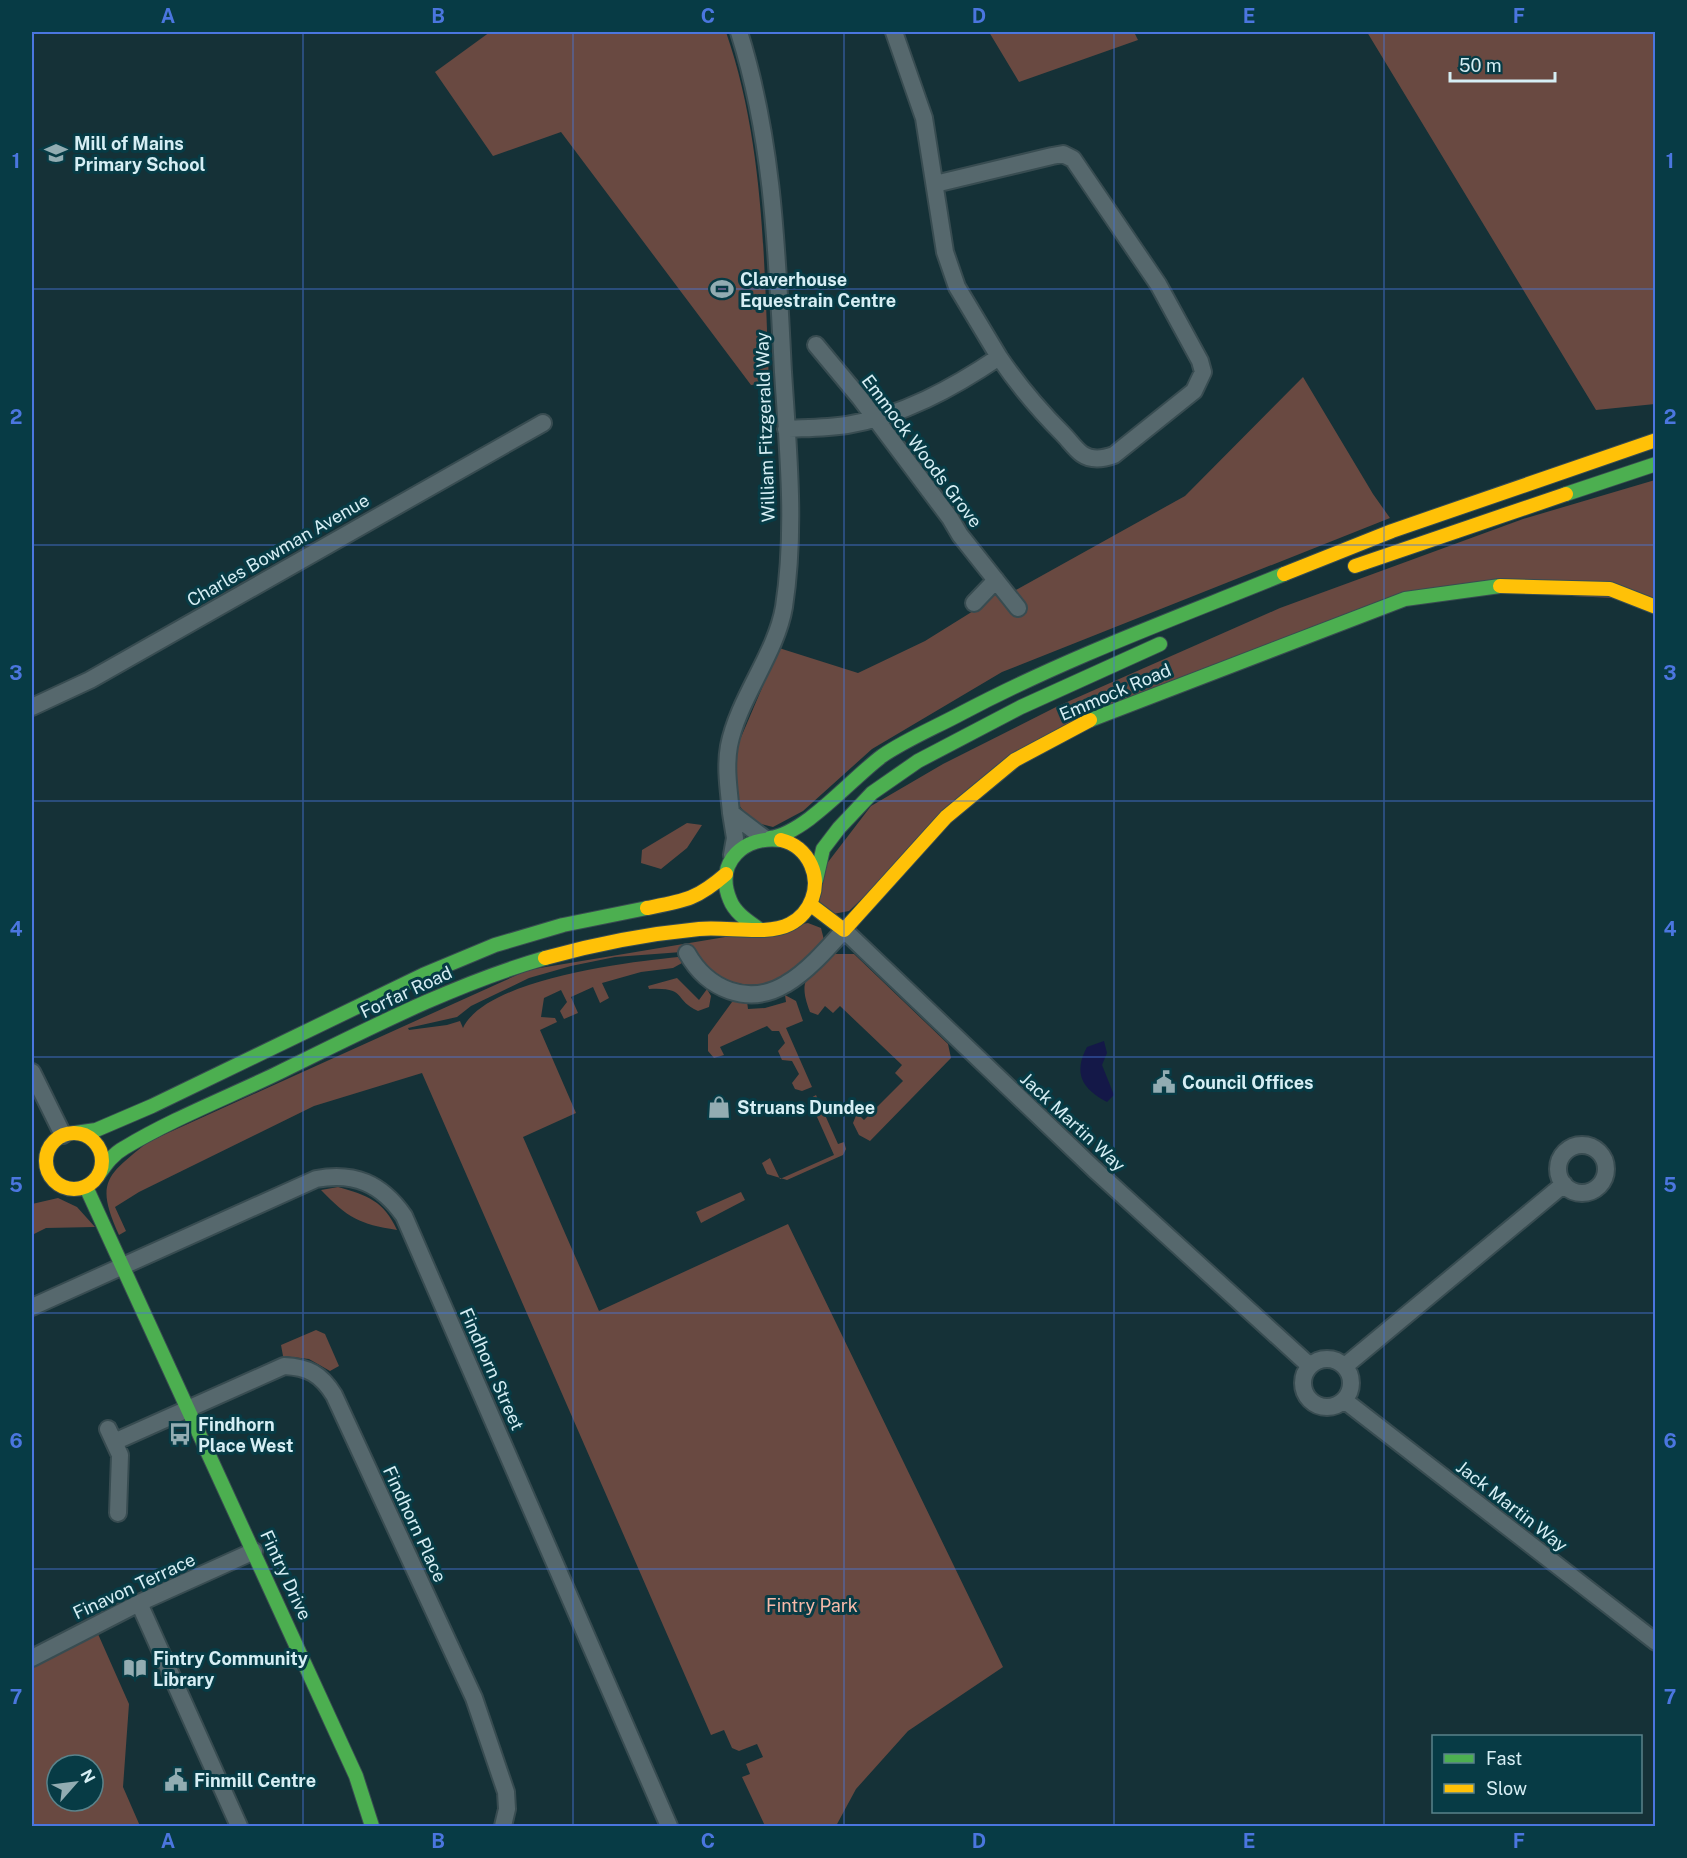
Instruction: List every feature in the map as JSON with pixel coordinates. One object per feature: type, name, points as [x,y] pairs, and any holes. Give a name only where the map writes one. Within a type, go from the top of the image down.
[{"type":"main road","points":[[1173,638],[1022,707],[918,761],[872,793],[823,849],[811,905],[798,920],[789,925],[759,928],[746,922],[733,909],[726,894],[729,867],[745,846],[767,838],[785,836],[802,825],[859,773],[891,750],[988,699],[1071,660],[1392,531],[1656,440]]},
{"type":"main road","points":[[1347,568],[1656,464]]},
{"type":"main road","name":"Emmock Road","points":[[844,930],[946,817],[1015,760],[1091,720],[1406,599],[1504,585],[1610,589],[1656,607]]},
{"type":"main road","points":[[1258,600],[1280,591]]},
{"type":"main road","points":[[767,838],[784,840],[806,855],[816,880]]},
{"type":"main road","name":"Forfar Road","points":[[69,1134],[96,1130],[152,1106],[423,975],[495,945],[563,925],[682,901],[704,893],[729,867]]},
{"type":"main road","name":"Jack Martin Way","points":[[811,905],[844,930]]},
{"type":"main road","name":"Forfar Road","points":[[99,1174],[110,1158],[123,1148],[433,998],[493,973],[608,942],[720,927],[759,928]]},
{"type":"main road","points":[[32,1167],[49,1148],[69,1134],[90,1138],[100,1151],[102,1158],[99,1174],[86,1187],[70,1190],[59,1186],[46,1166],[49,1148]]},
{"type":"main road","points":[[45,1189],[59,1186]]},
{"type":"main road","name":"Fintry Drive","points":[[86,1187],[356,1776],[372,1827]]},
{"type":"street","name":"William Fitzgerald Way","points":[[729,867],[735,838],[726,774],[729,744],[771,646],[783,609],[790,503],[773,193],[765,130],[739,32]]},
{"type":"street","points":[[894,32],[924,118],[945,252],[957,287],[1016,382],[1083,454],[1093,459],[1104,459],[1114,455],[1194,391],[1203,372],[1200,361],[1158,284],[1073,159],[1063,154],[935,184]]},
{"type":"street","name":"Emmock Woods Grove","points":[[816,345],[1018,608]]},
{"type":"street","points":[[786,429],[847,425],[873,418],[953,388],[999,357]]},
{"type":"street","name":"Charles Bowman Avenue","points":[[32,707],[90,680],[543,423]]},
{"type":"street","points":[[974,603],[996,580]]},
{"type":"street","points":[[731,813],[767,838]]},
{"type":"street","name":"Emmock Road","points":[[687,953],[696,969],[712,984],[728,992],[750,995],[768,992],[793,980],[844,930]]},
{"type":"street","name":"Jack Martin Way","points":[[844,930],[1094,1169],[1310,1366]]},
{"type":"street","points":[[32,1072],[69,1134]]},
{"type":"street","name":"Findhorn Street","points":[[32,1307],[123,1264],[316,1179],[335,1176],[355,1178],[375,1185],[393,1200],[406,1222],[669,1827]]},
{"type":"street","points":[[1345,1366],[1564,1184]]},
{"type":"street","points":[[1326,1359],[1339,1361],[1345,1366],[1351,1380],[1351,1389],[1344,1400],[1328,1407],[1309,1400],[1303,1386],[1304,1377],[1310,1366],[1326,1359]]},
{"type":"street","name":"Findhorn Place","points":[[188,1408],[284,1366],[300,1366],[314,1372],[325,1381],[339,1406],[474,1698],[506,1792],[507,1809],[502,1827]]},
{"type":"street","name":"Jack Martin Way","points":[[1344,1400],[1656,1642]]},
{"type":"street","points":[[118,1513],[120,1455],[111,1436],[188,1408]]},
{"type":"street","name":"Finavon Terrace","points":[[32,1658],[139,1603],[254,1551]]},
{"type":"street","points":[[139,1603],[239,1827]]},
{"type":"green space","name":"Claverhouse Equestrain Centre","points":[[490,32],[726,32],[739,75],[755,162],[763,250],[769,383],[751,385],[561,132],[493,156],[435,72]]},
{"type":"green space","points":[[989,32],[1134,32],[1138,40],[1019,82]]},
{"type":"green space","points":[[1367,32],[1655,32],[1655,404],[1596,410]]},
{"type":"green space","points":[[1303,377],[1373,494],[1390,518],[1002,672],[872,749],[803,811],[773,827],[753,822],[737,803],[736,749],[779,648],[858,673],[925,641],[978,608],[990,595],[1014,591],[1185,496]]},
{"type":"green space","points":[[1655,480],[1655,600],[1425,589],[1011,757],[849,911],[833,914],[818,901],[825,866],[871,806],[943,764],[1058,706],[1280,608],[1523,519]]},
{"type":"green space","points":[[687,823],[702,825],[687,848],[661,869],[641,863],[642,850]]},
{"type":"green space","name":"Fintry Park","points":[[808,923],[821,928],[824,940],[792,971],[775,981],[748,985],[723,978],[702,962],[695,951],[615,957],[529,978],[471,1006],[457,1017],[408,1028],[409,1030],[447,1025],[460,1021],[463,1028],[477,1011],[499,997],[528,985],[594,969],[678,957],[682,963],[673,968],[641,972],[602,983],[609,998],[600,1003],[593,987],[571,997],[578,1013],[564,1019],[560,1011],[567,1002],[561,990],[544,998],[541,1017],[555,1018],[557,1022],[540,1030],[576,1113],[523,1137],[599,1311],[788,1224],[1003,1667],[908,1731],[856,1789],[836,1826],[765,1826],[742,1777],[750,1774],[746,1764],[763,1757],[757,1744],[739,1751],[732,1748],[724,1730],[711,1735],[422,1073],[314,1106],[139,1192],[115,1207],[126,1231],[119,1235],[108,1203],[107,1191],[114,1172],[148,1142],[528,970]]},
{"type":"green space","points":[[832,954],[854,954],[948,1044],[951,1058],[870,1141],[859,1135],[853,1123],[857,1113],[864,1120],[903,1081],[895,1073],[902,1065],[840,1006],[833,1013],[825,1006],[818,1015],[810,1012],[805,992],[807,978]]},
{"type":"green space","points":[[677,978],[699,1000],[707,989],[711,996],[709,1007],[698,1011],[685,1003],[675,992],[649,989],[648,986]]},
{"type":"green space","points":[[785,995],[796,1001],[803,1021],[786,1028],[812,1087],[802,1091],[795,1089],[792,1083],[799,1074],[792,1061],[782,1060],[778,1051],[785,1043],[779,1031],[772,1031],[767,1026],[720,1047],[724,1055],[714,1058],[708,1051],[708,1035],[732,1002],[747,1001],[748,1009],[765,1008],[786,1002]]},
{"type":"green space","points":[[816,1095],[838,1144],[844,1142],[846,1149],[843,1155],[787,1180],[781,1178],[834,1155],[809,1099]]},
{"type":"green space","points":[[770,1158],[779,1178],[767,1174],[762,1163]]},
{"type":"green space","points":[[338,1187],[374,1201],[386,1212],[397,1230],[355,1218],[321,1190]]},
{"type":"green space","points":[[741,1192],[745,1200],[701,1223],[696,1212]]},
{"type":"green space","points":[[58,1198],[77,1207],[95,1227],[46,1228],[32,1235],[32,1204]]},
{"type":"green space","points":[[316,1330],[325,1334],[339,1366],[330,1371],[309,1359],[283,1356],[281,1345]]},
{"type":"green space","points":[[98,1634],[129,1704],[123,1787],[140,1826],[32,1826],[32,1668]]},
{"type":"shaded area","points":[[1104,1041],[1107,1053],[1102,1065],[1114,1095],[1107,1102],[1091,1092],[1082,1079],[1081,1072],[1087,1047]]},
{"type":"traffic: fast","points":[[1566,494],[1656,464]]},
{"type":"traffic: fast","points":[[770,838],[784,834],[813,816],[882,756],[922,733],[1081,656],[1284,574]]},
{"type":"traffic: fast","points":[[1090,720],[1405,599],[1500,586]]},
{"type":"traffic: fast","points":[[816,880],[823,849],[839,828],[872,793],[918,761],[1021,707],[1160,644]]},
{"type":"traffic: fast","points":[[759,929],[732,905],[726,886],[726,874],[736,854],[745,847],[756,842],[781,840]]},
{"type":"traffic: fast","points":[[75,1133],[96,1130],[152,1106],[423,975],[495,945],[563,925],[647,908]]},
{"type":"traffic: fast","points":[[99,1174],[120,1150],[180,1118],[442,995],[545,958]]},
{"type":"traffic: fast","points":[[86,1187],[356,1776],[372,1826]]},
{"type":"traffic: slow","points":[[1284,574],[1392,531],[1656,440]]},
{"type":"traffic: slow","points":[[1355,566],[1566,494]]},
{"type":"traffic: slow","points":[[1500,586],[1610,589],[1656,607]]},
{"type":"traffic: slow","points":[[811,905],[844,930],[946,817],[1015,760],[1090,720]]},
{"type":"traffic: slow","points":[[545,958],[602,944],[660,934],[710,928],[770,929],[790,924],[809,906],[815,882],[814,873],[806,856],[795,846],[781,840]]},
{"type":"traffic: slow","points":[[647,908],[689,898],[726,874]]},
{"type":"traffic: slow","points":[[69,1133],[79,1133],[94,1141],[100,1150],[102,1161],[100,1172],[94,1181],[79,1189],[69,1189],[58,1184],[51,1177],[46,1166],[46,1156],[51,1145],[58,1138],[69,1133]]},
{"type":"place","name":"Mill of Mains Primary School","points":[[56,153]]},
{"type":"place","name":"Claverhouse Equestrain Centre","points":[[722,289]]},
{"type":"place","name":"Council Offices","points":[[1164,1082]]},
{"type":"place","name":"Struans Dundee","points":[[719,1107]]},
{"type":"place","name":"Findhorn Place West","points":[[180,1434]]},
{"type":"place","name":"Fintry Community Library","points":[[135,1668]]},
{"type":"place","name":"Finmill Centre","points":[[176,1780]]}]
